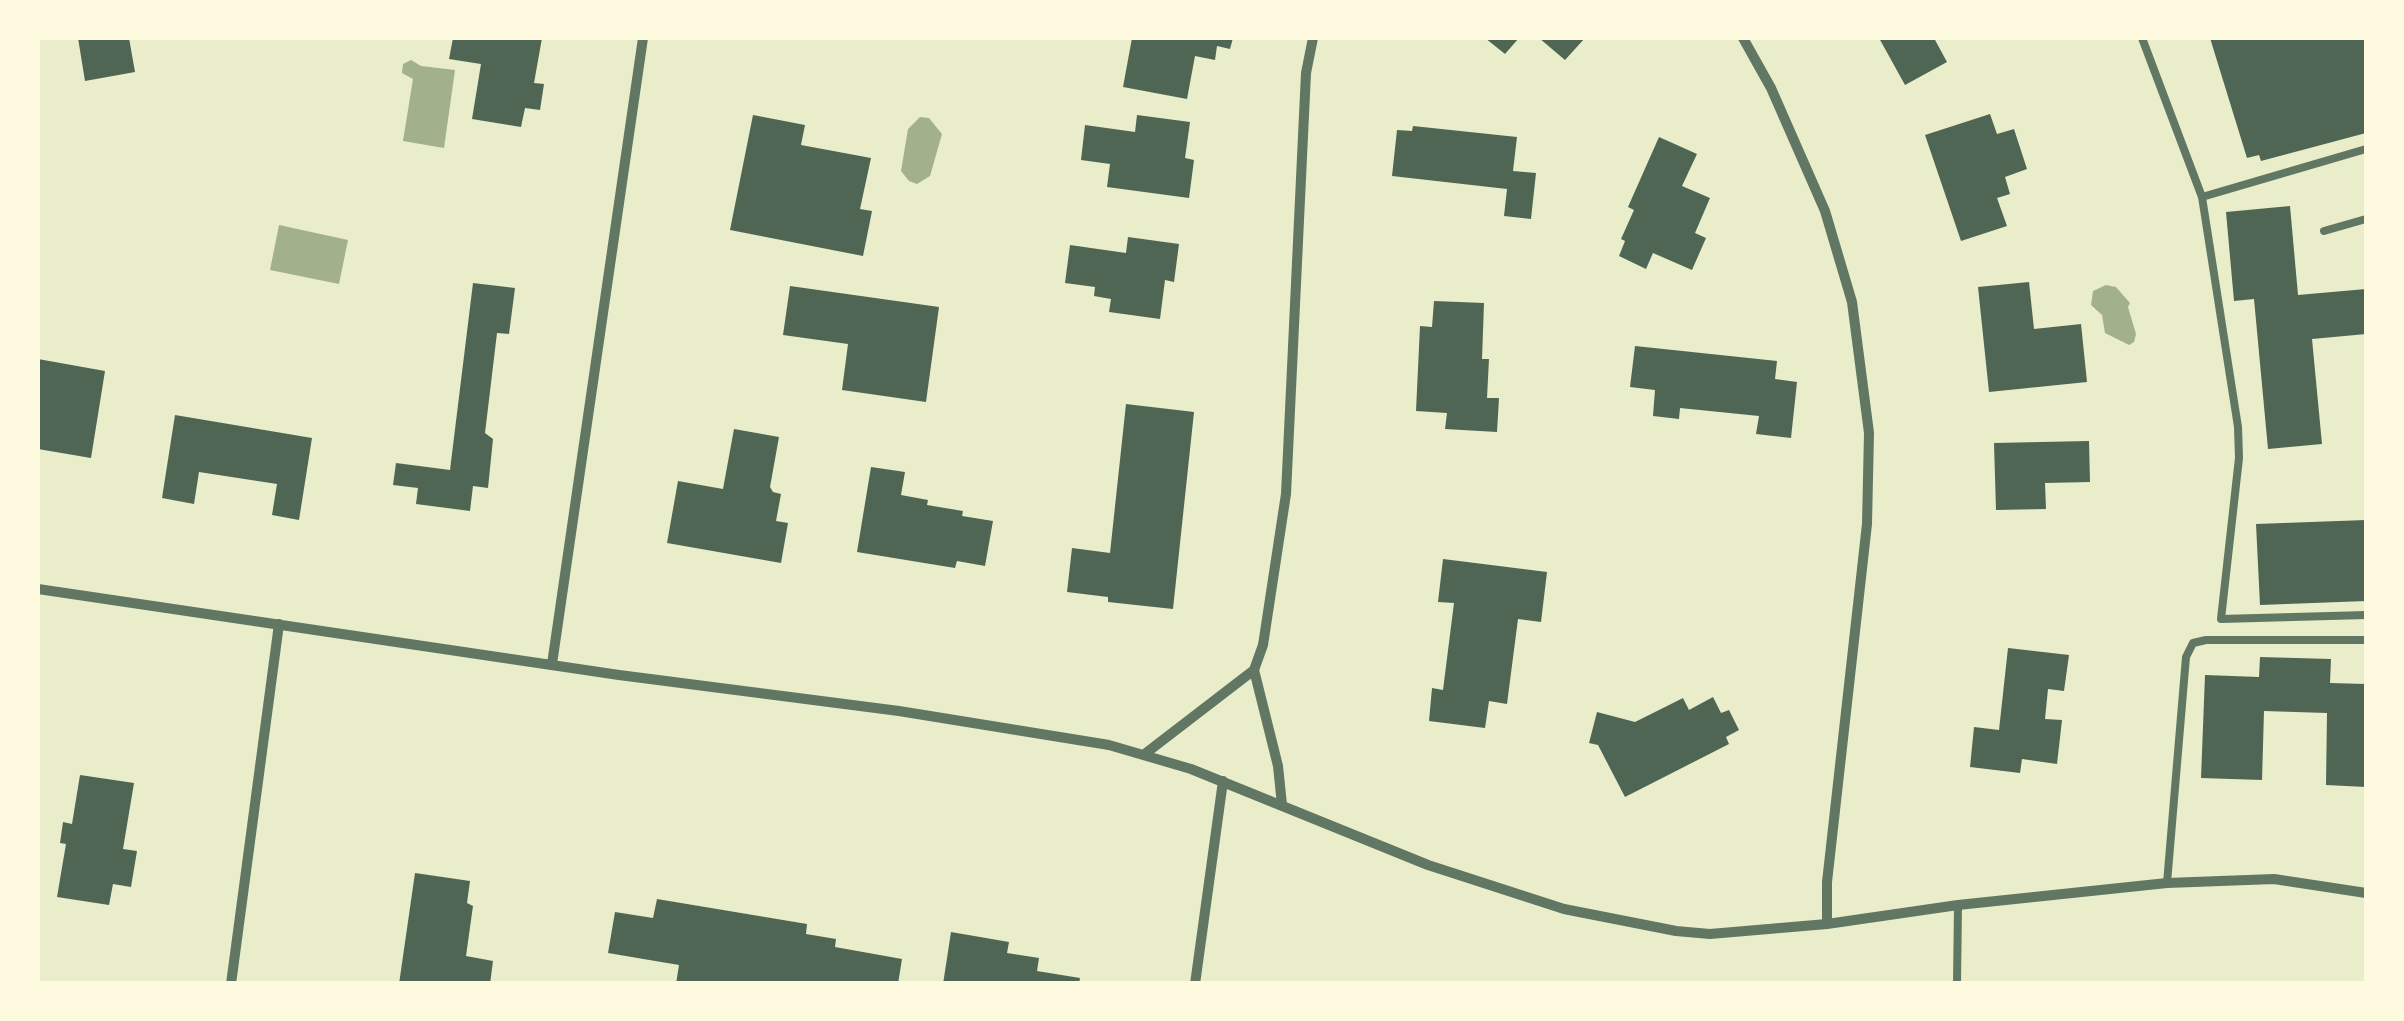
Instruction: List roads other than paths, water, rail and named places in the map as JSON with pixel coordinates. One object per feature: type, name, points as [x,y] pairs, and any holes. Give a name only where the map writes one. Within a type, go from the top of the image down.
[{"type":"street","points":[[552,664],[643,38]]},
{"type":"street","points":[[1146,754],[1254,670],[1263,645],[1286,494],[1306,72],[1313,38]]},
{"type":"street","points":[[1743,38],[1778,103],[1825,211],[1852,302],[1868,433],[1868,524],[1826,882],[1827,924]]},
{"type":"street","points":[[38,588],[898,711],[1146,754],[1282,804],[1428,866],[1564,909],[1710,934],[1827,924],[1958,905],[2167,883],[2274,879],[2366,893]]},
{"type":"street","points":[[231,984],[279,624]]},
{"type":"street","points":[[1254,670],[1278,766],[1282,804]]},
{"type":"street","points":[[1195,984],[1223,781]]},
{"type":"lane","points":[[2142,38],[2202,197],[2238,427],[2239,458],[2221,618],[2366,615]]},
{"type":"lane","points":[[2202,197],[2366,149]]},
{"type":"lane","points":[[2324,231],[2366,220]]},
{"type":"lane","points":[[2167,883],[2186,657],[2194,644],[2206,640],[2366,640]]},
{"type":"lane","points":[[1957,984],[1958,905]]}]
